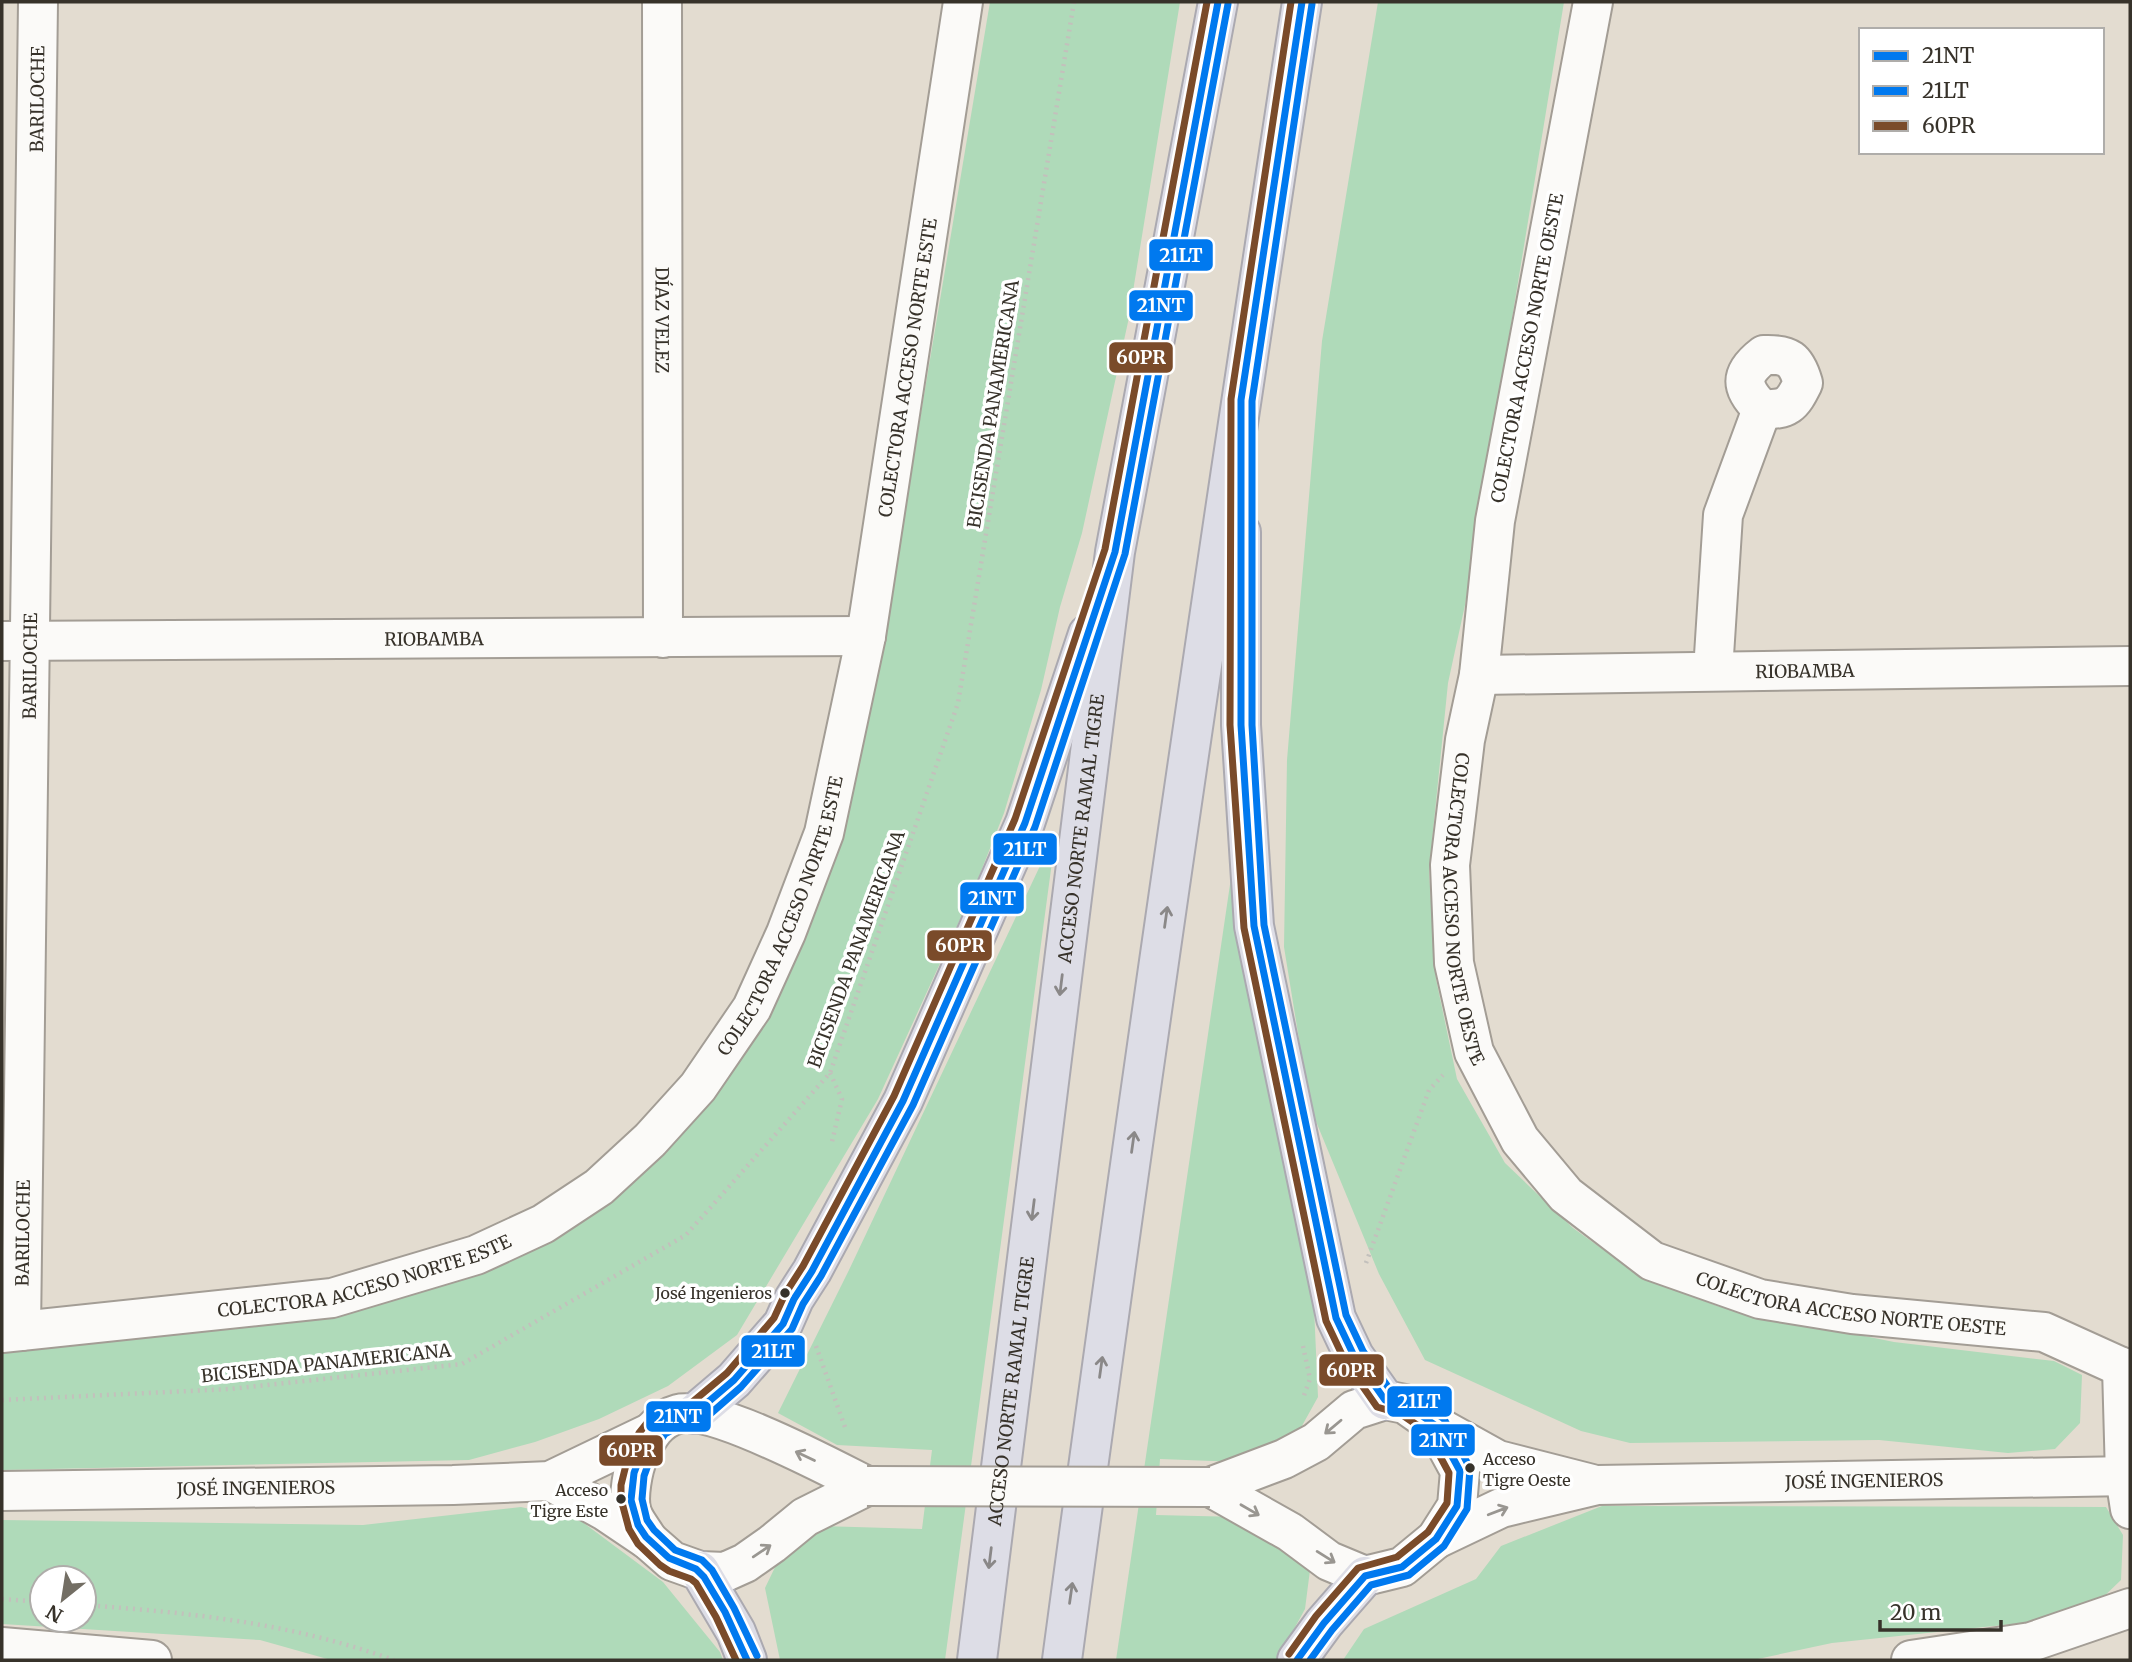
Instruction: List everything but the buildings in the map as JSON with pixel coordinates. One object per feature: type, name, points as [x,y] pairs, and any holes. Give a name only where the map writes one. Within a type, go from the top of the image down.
[{"type":"highway","name":"ACCESO NORTE RAMAL TIGRE","points":[[977,1660],[1115,552],[1217,2]]},
{"type":"highway","points":[[1062,1660],[1118,1244],[1302,2]]},
{"type":"highway","points":[[1241,400],[1241,725],[1254,926],[1336,1318],[1354,1356],[1385,1400]]},
{"type":"highway","points":[[694,1414],[734,1380],[783,1324],[794,1299],[812,1271],[903,1101],[1025,823],[1115,552]]},
{"type":"highway","points":[[700,1571],[736,1632],[747,1660]]},
{"type":"highway","points":[[1297,1660],[1324,1623],[1365,1576]]},
{"type":"street","name":"BARILOCHE","points":[[12,1332],[15,641],[38,2]]},
{"type":"street","name":"DÍAZ VELEZ","points":[[662,2],[663,638]]},
{"type":"street","name":"COLECTORA ACCESO NORTE ESTE","points":[[12,1332],[332,1298],[475,1255],[543,1224],[599,1187],[650,1140],[698,1087],[752,1009],[786,933],[824,833],[866,636],[963,2]]},
{"type":"street","name":"COLECTORA ACCESO NORTE OESTE","points":[[1593,2],[1495,521],[1479,675],[1465,740],[1450,865],[1454,963],[1474,1052],[1520,1140],[1566,1195],[1653,1261],[1760,1299],[1852,1314],[2044,1332],[2126,1369]]},
{"type":"street","points":[[1713,671],[1723,515],[1762,409]]},
{"type":"street","name":"RIOBAMBA","points":[[15,641],[866,636]]},
{"type":"street","name":"RIOBAMBA","points":[[1479,675],[2130,666]]},
{"type":"street","points":[[2126,1369],[2129,1487]]},
{"type":"street","name":"JOSÉ INGENIEROS","points":[[1385,1400],[1405,1404],[1435,1425],[1498,1460],[1597,1485]]},
{"type":"street","points":[[694,1414],[753,1432],[867,1486],[1210,1487],[1284,1459],[1316,1442],[1354,1410],[1385,1400]]},
{"type":"street","name":"JOSÉ INGENIEROS","points":[[2,1491],[453,1485],[550,1481],[650,1433],[658,1424],[679,1414],[694,1414]]},
{"type":"street","points":[[1210,1487],[1290,1532],[1329,1561],[1365,1576],[1402,1567],[1436,1539],[1457,1506],[1460,1471],[1435,1425]]},
{"type":"street","points":[[648,1540],[631,1511],[631,1481],[650,1433]]},
{"type":"street","points":[[550,1481],[605,1511],[672,1560],[700,1571],[726,1572],[745,1563],[805,1517],[867,1486]]},
{"type":"street","name":"JOSÉ INGENIEROS","points":[[1436,1539],[1501,1508],[1597,1485],[2129,1487]]},
{"type":"street","points":[[1911,1660],[2031,1642],[2128,1604]]},
{"type":"street","points":[[2,1647],[152,1660]]},
{"type":"path","name":"BICISENDA PANAMERICANA","points":[[2,1400],[230,1389],[462,1364],[687,1234],[830,1073],[958,703],[1074,2]]},
{"type":"path","points":[[1363,1272],[1429,1090],[1451,1067],[1474,1052]]},
{"type":"path","points":[[830,1073],[842,1099],[830,1147]]},
{"type":"path","points":[[815,1343],[867,1486]]},
{"type":"path","points":[[2,1599],[28,1601]]},
{"type":"path","points":[[98,1606],[188,1613],[290,1629],[351,1644],[394,1660]]},
{"type":"green space","points":[[990,2],[1180,2],[1128,322],[1082,533],[1060,607],[1041,690],[1004,813],[974,889],[878,1099],[737,1335],[668,1386],[599,1419],[535,1442],[469,1460],[2,1470],[2,1344],[476,1269],[700,1113],[874,659],[915,449]]},
{"type":"green space","points":[[1378,2],[1564,2],[1465,605],[1448,683],[1429,871],[1436,979],[1457,1079],[1505,1163],[1573,1228],[1640,1276],[1717,1306],[1894,1342],[2054,1361],[2082,1375],[2080,1423],[2055,1449],[2008,1453],[1879,1440],[1630,1443],[1581,1431],[1425,1360],[1379,1274],[1310,1107],[1284,947],[1287,760],[1322,341]]},
{"type":"green space","points":[[1242,803],[1314,1307],[1318,1397],[1298,1433],[1239,1462],[1160,1459],[1156,1515],[1240,1517],[1310,1570],[1305,1609],[1277,1660],[1116,1660]]},
{"type":"green space","points":[[1056,832],[945,1660],[780,1660],[765,1588],[778,1561],[821,1526],[922,1529],[932,1450],[837,1445],[778,1413],[849,1270]]},
{"type":"green space","points":[[1602,1506],[2106,1507],[2123,1535],[2121,1580],[2095,1605],[2032,1622],[1832,1643],[1753,1660],[1343,1660],[1364,1629],[1476,1579],[1501,1546]]},
{"type":"green space","points":[[521,1507],[581,1521],[663,1582],[720,1652],[723,1660],[331,1660],[260,1640],[98,1630],[98,1564],[28,1564],[28,1626],[2,1624],[2,1520],[363,1525]]},
{"type":"transit line","name":"60PR","points":[[736,1660],[696,1583],[660,1565],[638,1544],[629,1529],[621,1499],[621,1485],[628,1457],[639,1433],[651,1418],[667,1408],[690,1404],[727,1373],[774,1318],[894,1096],[1015,819],[1105,549],[1207,2]]},
{"type":"transit line","name":"21NT","points":[[747,1660],[725,1612],[704,1577],[696,1569],[669,1558],[646,1537],[638,1525],[631,1500],[634,1473],[644,1446],[658,1426],[670,1418],[694,1414],[734,1380],[783,1324],[794,1299],[812,1271],[903,1101],[1025,823],[1115,552],[1218,2]]},
{"type":"transit line","name":"60PR","points":[[1289,1654],[1316,1616],[1358,1568],[1397,1557],[1428,1532],[1447,1503],[1449,1473],[1427,1432],[1401,1414],[1377,1407],[1345,1361],[1326,1321],[1244,928],[1230,725],[1231,399],[1291,2]]},
{"type":"transit line","name":"21NT","points":[[1297,1660],[1324,1623],[1365,1576],[1402,1567],[1436,1539],[1457,1506],[1460,1471],[1435,1425],[1405,1404],[1385,1400],[1354,1356],[1336,1318],[1254,926],[1241,725],[1241,400],[1302,2]]},
{"type":"transit line","name":"21LT","points":[[757,1656],[712,1570],[702,1560],[675,1550],[647,1520],[642,1499],[644,1476],[653,1451],[665,1434],[680,1426],[701,1422],[741,1387],[792,1329],[803,1304],[821,1276],[913,1105],[1035,827],[1125,554],[1228,4]]},
{"type":"transit line","name":"21LT","points":[[1310,1660],[1371,1585],[1409,1575],[1444,1546],[1467,1509],[1470,1468],[1444,1419],[1410,1395],[1391,1391],[1363,1351],[1346,1315],[1264,925],[1252,725],[1252,401],[1312,4]]},
{"type":"place","name":"José Ingenieros","points":[[785,1293]]},
{"type":"place","name":"Acceso Tigre Oeste","points":[[1470,1468]]},
{"type":"place","name":"Acceso Tigre Este","points":[[621,1499]]}]
